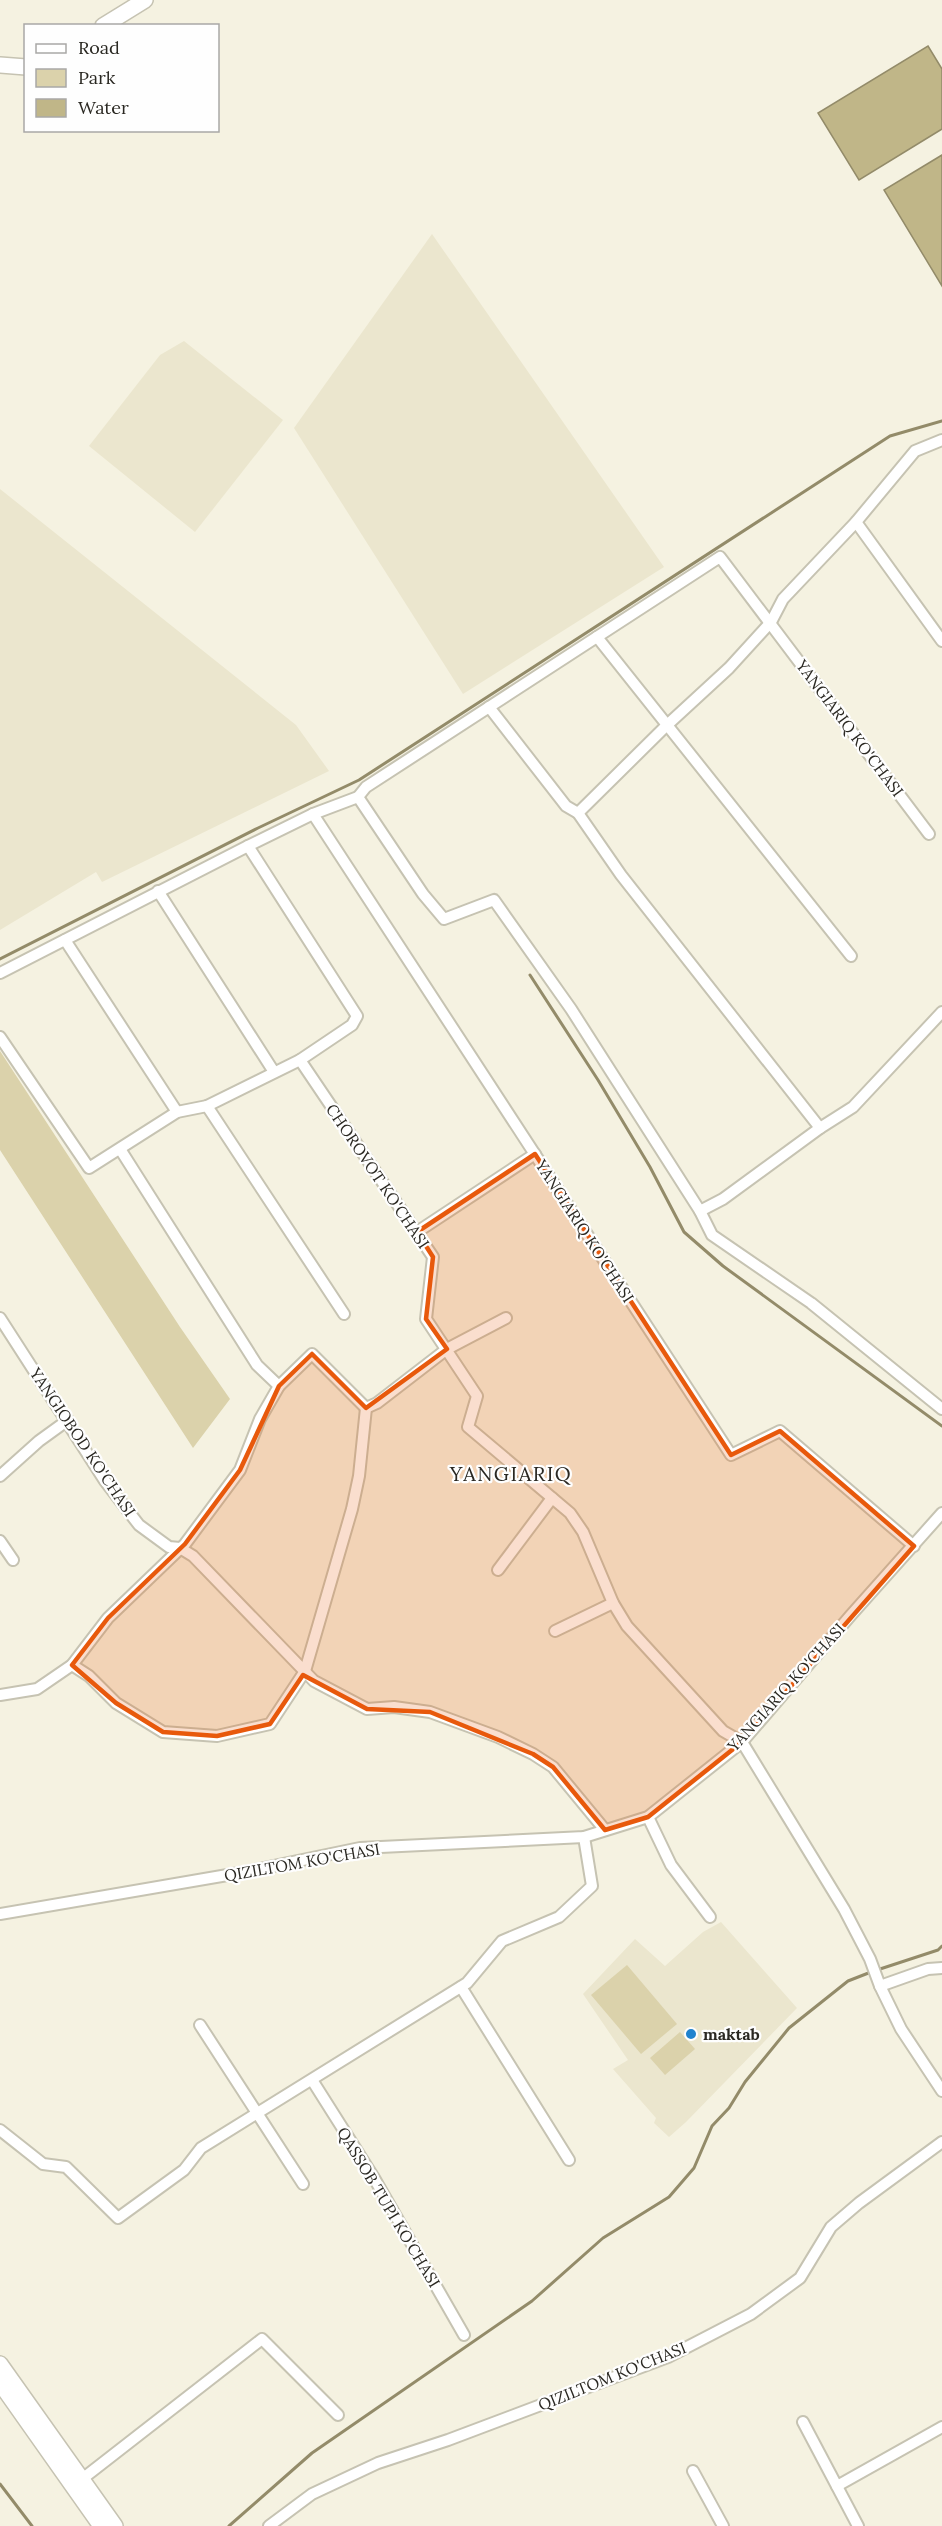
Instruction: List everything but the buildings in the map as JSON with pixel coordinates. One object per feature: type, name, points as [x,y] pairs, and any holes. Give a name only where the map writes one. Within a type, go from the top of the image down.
[{"type":"main road","points":[[106,24],[145,0]]},
{"type":"main road","points":[[0,2364],[77,2483],[101,2526]]},
{"type":"main road","points":[[0,2383],[77,2483],[115,2526]]},
{"type":"street","points":[[578,813],[666,726],[729,668],[771,622],[783,599],[856,522],[915,451],[942,440]]},
{"type":"street","points":[[856,522],[942,641]]},
{"type":"street","name":"YANGIARIQ KO'CHASI","points":[[597,637],[720,557],[929,834]]},
{"type":"street","points":[[0,973],[248,846],[313,814],[358,796],[366,787],[597,637],[850,956]]},
{"type":"street","points":[[489,707],[566,806],[578,813],[621,875],[819,1128]]},
{"type":"street","points":[[358,796],[423,894],[444,919],[494,900],[571,1009],[700,1212],[712,1235],[812,1303],[942,1409]]},
{"type":"street","name":"YANGIARIQ KO'CHASI","points":[[313,814],[731,1455],[780,1431],[914,1546]]},
{"type":"street","points":[[0,1037],[89,1168],[177,1112],[207,1106],[300,1060],[352,1025],[357,1016],[248,846]]},
{"type":"street","points":[[158,891],[274,1072]]},
{"type":"street","points":[[65,940],[177,1112]]},
{"type":"street","points":[[700,1212],[723,1199],[819,1128],[853,1107],[942,1014]]},
{"type":"street","name":"CHOROVOT KO'CHASI","points":[[300,1060],[434,1257],[426,1318],[477,1396],[468,1427],[552,1498]]},
{"type":"street","points":[[207,1106],[344,1314]]},
{"type":"street","points":[[120,1149],[257,1365],[279,1386]]},
{"type":"street","points":[[417,1232],[535,1154]]},
{"type":"street","name":"YANGIOBOD KO'CHASI","points":[[0,1318],[68,1420],[105,1481],[139,1525],[169,1547],[180,1548]]},
{"type":"street","points":[[366,1408],[377,1403],[447,1349],[506,1318]]},
{"type":"street","points":[[0,1695],[37,1689],[72,1665],[108,1618],[180,1548],[240,1470],[260,1419],[279,1386],[312,1354],[366,1408]]},
{"type":"street","points":[[72,1665],[89,1676],[116,1703],[163,1732],[217,1736],[270,1724],[305,1671],[352,1509],[359,1476],[366,1408]]},
{"type":"street","points":[[0,1476],[39,1441],[68,1420]]},
{"type":"street","points":[[498,1570],[552,1498],[570,1513],[583,1532],[613,1603],[627,1626],[723,1731],[742,1742],[844,1909],[870,1959],[901,2029],[942,2091]]},
{"type":"street","name":"YANGIARIQ KO'CHASI","points":[[648,1817],[742,1742],[942,1513]]},
{"type":"street","points":[[0,1541],[13,1560]]},
{"type":"street","points":[[180,1548],[193,1556],[314,1681],[367,1709],[394,1707],[430,1712],[498,1737],[533,1754],[553,1767],[605,1830]]},
{"type":"street","points":[[555,1630],[613,1603]]},
{"type":"street","points":[[648,1817],[671,1865],[710,1917]]},
{"type":"street","name":"QIZILTOM KO'CHASI","points":[[0,1914],[245,1872],[360,1848],[584,1837],[648,1817]]},
{"type":"street","points":[[0,2130],[43,2164],[66,2167],[118,2218],[184,2170],[201,2148],[467,1983],[502,1941],[559,1917],[592,1886],[584,1837]]},
{"type":"street","points":[[880,1986],[928,1969],[942,1968]]},
{"type":"street","points":[[461,1987],[569,2160]]},
{"type":"street","points":[[200,2025],[303,2184]]},
{"type":"street","name":"QASSOB TUPI KO'CHASI","points":[[312,2080],[374,2178],[464,2335]]},
{"type":"street","name":"QIZILTOM KO'CHASI","points":[[269,2526],[312,2494],[378,2463],[448,2440],[668,2356],[751,2314],[800,2278],[831,2227],[859,2203],[942,2142]]},
{"type":"street","points":[[77,2483],[262,2339],[338,2415]]},
{"type":"street","points":[[803,2422],[858,2526]]},
{"type":"street","points":[[837,2486],[942,2427]]},
{"type":"street","points":[[693,2471],[723,2526]]},
{"type":"highlighted area","points":[[535,1154],[731,1455],[780,1431],[914,1546],[742,1742],[648,1817],[605,1830],[553,1767],[533,1754],[430,1712],[367,1709],[303,1675],[270,1724],[217,1736],[163,1732],[116,1703],[72,1665],[108,1618],[185,1544],[240,1470],[279,1386],[312,1354],[366,1408],[447,1349],[426,1319],[433,1257],[417,1232]]},
{"type":"shaded area","points":[[432,234],[664,567],[463,694],[294,428]]},
{"type":"shaded area","points":[[184,341],[283,420],[195,532],[89,446],[160,355]]},
{"type":"shaded area","points":[[0,489],[296,725],[329,771],[102,882],[96,872],[0,930]]},
{"type":"shaded area","name":"maktab","points":[[721,1922],[797,2008],[669,2137],[654,2123],[656,2118],[613,2069],[628,2060],[583,1994],[635,1939],[665,1966],[703,1932]]},
{"type":"green space","points":[[0,1051],[180,1327],[230,1399],[193,1448],[0,1150]]},
{"type":"green space","points":[[627,1965],[677,2024],[641,2054],[591,1995]]},
{"type":"green space","points":[[680,2032],[695,2049],[665,2075],[650,2058]]},
{"type":"water","points":[[928,46],[942,69],[942,129],[859,180],[818,113]]},
{"type":"water","points":[[942,155],[942,286],[884,190]]},
{"type":"waterway","points":[[0,959],[258,828],[359,780],[890,436],[942,421]]},
{"type":"waterway","points":[[530,975],[598,1080],[650,1167],[684,1232],[723,1266],[942,1426]]},
{"type":"waterway","points":[[877,1970],[938,1950],[942,1946]]},
{"type":"waterway","points":[[229,2526],[312,2453],[532,2301],[603,2238],[669,2197],[694,2168],[712,2126],[729,2108],[745,2082],[789,2028],[848,1981],[871,1972]]},
{"type":"waterway","points":[[0,2484],[32,2526]]},
{"type":"place","name":"maktab","points":[[691,2034]]},
{"type":"district","name":"YANGIARIQ","points":[[511,1474]]}]
